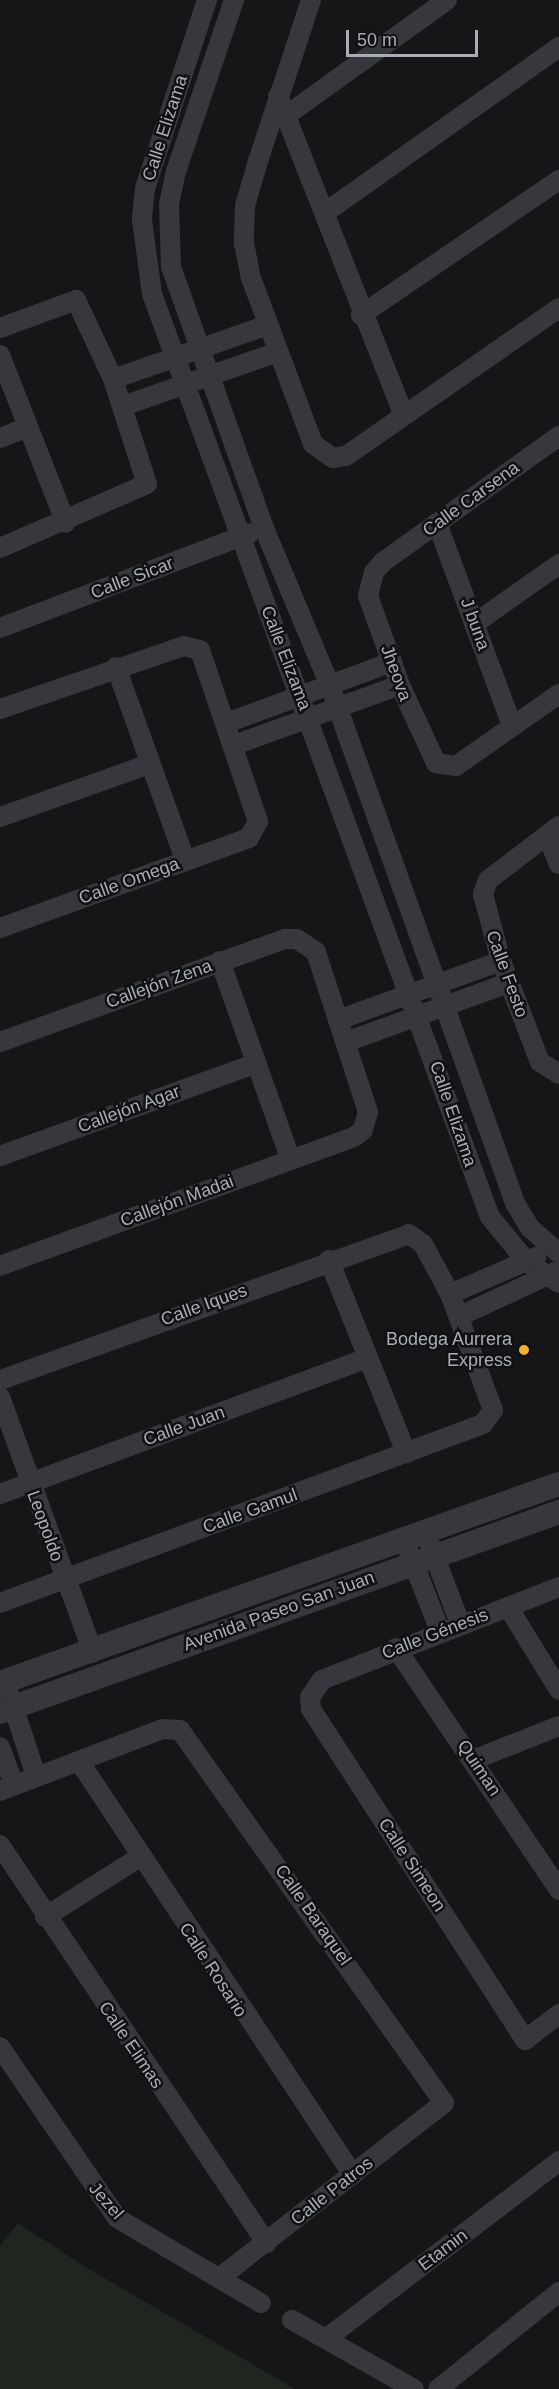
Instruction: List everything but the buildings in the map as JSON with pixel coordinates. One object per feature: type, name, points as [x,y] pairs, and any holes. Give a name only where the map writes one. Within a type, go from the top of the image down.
[{"type":"street","points":[[311,0],[278,96],[245,206],[250,278],[278,352],[321,453],[346,456],[403,414],[559,308]]},
{"type":"street","points":[[287,115],[447,0]]},
{"type":"street","points":[[207,1],[233,4]]},
{"type":"street","name":"Calle Elizama","points":[[207,1],[152,157],[143,210],[152,294],[240,537],[420,1014],[490,1217],[526,1263],[555,1277]]},
{"type":"street","name":"Calle Elizama","points":[[233,4],[169,204],[171,267],[198,350],[264,528],[338,707],[515,1203],[555,1251]]},
{"type":"street","points":[[326,212],[559,46]]},
{"type":"street","points":[[278,96],[326,212],[361,315],[403,414]]},
{"type":"street","points":[[361,315],[559,180]]},
{"type":"street","points":[[0,328],[76,300],[113,379],[147,484],[66,523],[0,548]]},
{"type":"street","points":[[113,379],[268,325]]},
{"type":"street","points":[[123,406],[278,352]]},
{"type":"street","points":[[0,356],[66,523]]},
{"type":"street","points":[[0,438],[28,427]]},
{"type":"street","name":"Calle Carsena","points":[[383,562],[559,436]]},
{"type":"street","name":"J buna","points":[[437,523],[512,726]]},
{"type":"street","name":"Calle Sicar","points":[[0,628],[264,528]]},
{"type":"street","name":"Jheova","points":[[383,562],[374,572],[369,596],[399,685],[429,756],[445,767],[456,766],[512,726]]},
{"type":"street","points":[[474,624],[559,564]]},
{"type":"street","points":[[0,709],[116,667],[184,646],[200,650],[237,744],[399,685]]},
{"type":"street","points":[[229,722],[392,662]]},
{"type":"street","points":[[116,667],[185,860]]},
{"type":"street","points":[[512,726],[559,694]]},
{"type":"street","name":"Calle Omega","points":[[0,928],[185,860],[256,830],[258,813],[237,744]]},
{"type":"street","points":[[0,818],[150,764]]},
{"type":"street","points":[[553,830],[559,864]]},
{"type":"street","name":"Calle Festo","points":[[553,830],[501,868],[483,894],[508,983],[540,1062],[559,1074]]},
{"type":"street","name":"Callejón Zena","points":[[0,1042],[285,939],[308,944],[316,952],[338,1020]]},
{"type":"street","points":[[501,961],[338,1020],[346,1042],[508,983]]},
{"type":"street","points":[[220,962],[291,1160]]},
{"type":"street","name":"Callejón Madai","points":[[0,1266],[354,1137],[363,1130],[368,1112],[346,1042]]},
{"type":"street","name":"Callejón Agar","points":[[0,1156],[257,1063]]},
{"type":"street","name":"Calle Iques","points":[[0,1380],[329,1260],[409,1234],[423,1244],[450,1294]]},
{"type":"street","points":[[555,1251],[450,1294],[460,1316],[555,1277]]},
{"type":"street","points":[[329,1260],[406,1453]]},
{"type":"street","name":"Calle Gamul","points":[[0,1603],[483,1424],[493,1410],[460,1316]]},
{"type":"street","name":"Calle Juan","points":[[0,1494],[368,1358]]},
{"type":"street","name":"Leopoldo","points":[[0,1397],[29,1483],[93,1653]]},
{"type":"street","name":"Avenida Paseo San Juan","points":[[2,1682],[93,1653],[414,1535],[559,1485]]},
{"type":"street","name":"Avenida Paseo San Juan","points":[[6,1709],[423,1558],[559,1512]]},
{"type":"street","points":[[414,1535],[423,1558],[440,1631]]},
{"type":"street","points":[[423,1558],[460,1623]]},
{"type":"street","name":"Calle Génesis","points":[[313,1687],[396,1648],[559,1587]]},
{"type":"street","points":[[508,1607],[559,1690]]},
{"type":"street","name":"Quiman","points":[[396,1648],[559,1890]]},
{"type":"street","points":[[2,1682],[6,1709],[36,1776]]},
{"type":"street","name":"Calle Simeon","points":[[313,1687],[311,1709],[525,2040],[559,2014]]},
{"type":"street","points":[[473,1760],[559,1726]]},
{"type":"street","name":"Calle Baraquel","points":[[79,1761],[162,1729],[180,1730],[444,2103]]},
{"type":"street","points":[[0,1747],[7,1788],[79,1761]]},
{"type":"street","name":"Calle Rosario","points":[[79,1761],[140,1857],[352,2175]]},
{"type":"street","name":"Calle Elimas","points":[[0,1845],[45,1917],[266,2243]]},
{"type":"street","points":[[45,1917],[140,1857]]},
{"type":"street","name":"Jezel","points":[[0,2047],[117,2218],[261,2303]]},
{"type":"street","name":"Calle Patros","points":[[219,2278],[444,2103]]},
{"type":"street","name":"Etamin","points":[[327,2338],[559,2161]]},
{"type":"street","points":[[438,2389],[559,2292]]},
{"type":"street","points":[[292,2320],[414,2389]]},
{"type":"shaded area","points":[[18,2223],[87,2268],[295,2389],[0,2389],[0,2245]]},
{"type":"place","name":"Bodega Aurrera Express","points":[[524,1350]]}]
